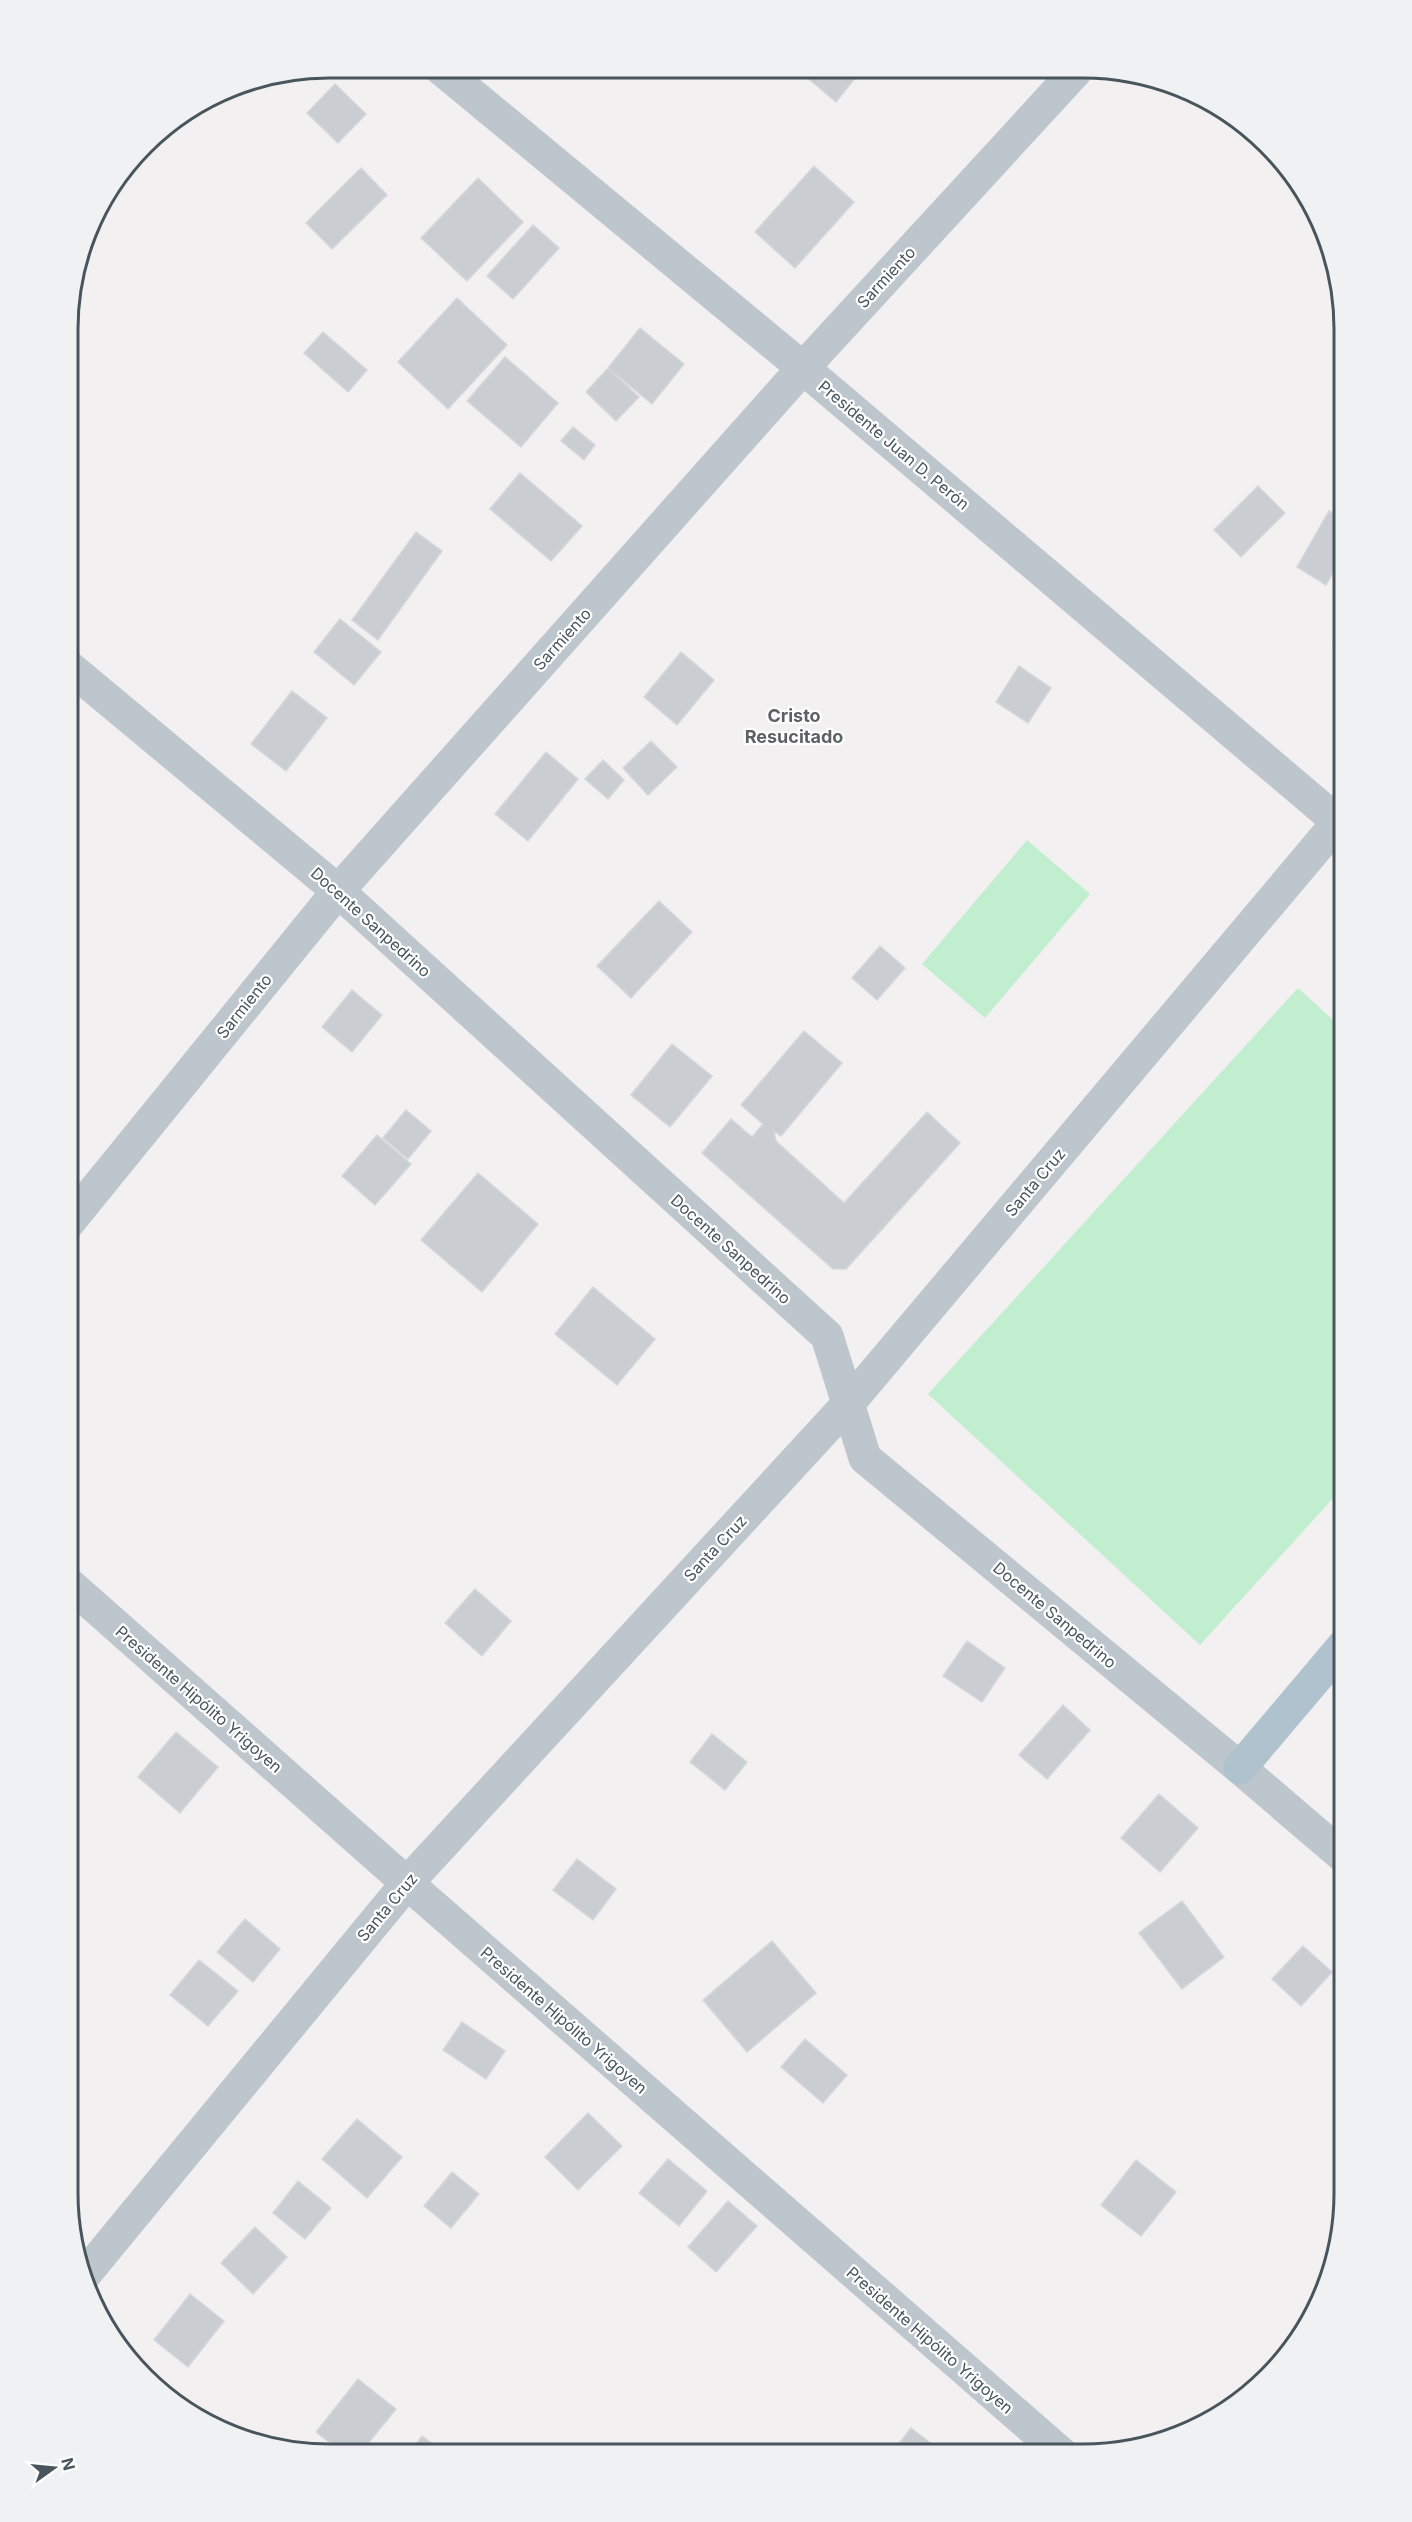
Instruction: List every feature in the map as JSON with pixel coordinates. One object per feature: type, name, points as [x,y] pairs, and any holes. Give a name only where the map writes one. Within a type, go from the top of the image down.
[{"type":"main road","points":[[1240,1768],[1334,1657]]},
{"type":"street","name":"Presidente Juan D. Perón","points":[[452,78],[803,368],[1334,814]]},
{"type":"street","name":"Sarmiento","points":[[78,1211],[338,891],[803,368],[1069,78]]},
{"type":"street","name":"Docente Sanpedrino","points":[[78,675],[338,891],[827,1336],[865,1458],[1334,1848]]},
{"type":"street","name":"Santa Cruz","points":[[90,2269],[407,1883],[848,1404],[1334,830]]},
{"type":"street","name":"Presidente Hipólito Yrigoyen","points":[[78,1592],[407,1883],[1051,2444]]},
{"type":"green space","points":[[1027,840],[1090,894],[985,1018],[922,964]]},
{"type":"green space","points":[[1298,988],[1334,1021],[1334,1497],[1200,1645],[928,1394]]},
{"type":"building","points":[[808,78],[855,78],[836,102]]},
{"type":"building","points":[[335,84],[366,114],[338,143],[307,113]]},
{"type":"building","points":[[814,166],[854,202],[795,268],[755,232]]},
{"type":"building","points":[[361,168],[387,195],[332,249],[306,223]]},
{"type":"building","points":[[478,178],[523,222],[467,281],[421,238]]},
{"type":"building","points":[[533,225],[559,248],[513,299],[487,276]]},
{"type":"building","points":[[457,298],[507,345],[448,409],[398,362]]},
{"type":"building","points":[[640,328],[684,364],[652,404],[608,368]]},
{"type":"building","points":[[323,332],[367,370],[348,392],[304,353]]},
{"type":"building","points":[[505,357],[558,403],[521,447],[467,401]]},
{"type":"building","points":[[608,368],[639,397],[616,421],[586,392]]},
{"type":"building","points":[[573,427],[595,445],[584,460],[561,441]]},
{"type":"building","points":[[520,473],[582,526],[551,561],[490,509]]},
{"type":"building","points":[[1258,486],[1285,513],[1241,557],[1214,530]]},
{"type":"building","points":[[1329,511],[1334,514],[1334,571],[1326,585],[1297,567]]},
{"type":"building","points":[[416,532],[442,551],[378,640],[352,620]]},
{"type":"building","points":[[340,619],[381,652],[354,685],[314,652]]},
{"type":"building","points":[[681,652],[714,680],[677,725],[644,697]]},
{"type":"building","points":[[1019,666],[1051,688],[1028,723],[996,702]]},
{"type":"building","points":[[292,691],[327,718],[286,771],[251,744]]},
{"type":"building","points":[[651,741],[677,767],[648,795],[623,768]]},
{"type":"building","points":[[546,752],[578,779],[528,841],[495,814]]},
{"type":"building","points":[[603,760],[624,780],[608,799],[585,779]]},
{"type":"building","points":[[659,901],[692,932],[631,998],[597,966]]},
{"type":"building","points":[[880,946],[905,968],[877,1000],[852,978]]},
{"type":"building","points":[[352,990],[382,1015],[352,1052],[322,1027]]},
{"type":"building","points":[[804,1031],[842,1063],[781,1136],[774,1131],[776,1141],[844,1203],[927,1112],[960,1143],[846,1269],[833,1269],[702,1153],[731,1119],[752,1137],[763,1124],[741,1105]]},
{"type":"building","points":[[672,1044],[712,1076],[670,1127],[631,1095]]},
{"type":"building","points":[[406,1110],[431,1131],[408,1159],[383,1138]]},
{"type":"building","points":[[377,1135],[411,1164],[375,1205],[342,1176]]},
{"type":"building","points":[[478,1173],[538,1224],[482,1292],[421,1240]]},
{"type":"building","points":[[593,1287],[655,1339],[617,1385],[555,1334]]},
{"type":"building","points":[[475,1589],[511,1621],[482,1656],[445,1623]]},
{"type":"building","points":[[967,1641],[1005,1668],[982,1702],[943,1676]]},
{"type":"building","points":[[1063,1705],[1090,1730],[1047,1779],[1019,1755]]},
{"type":"building","points":[[176,1732],[218,1767],[180,1813],[138,1777]]},
{"type":"building","points":[[712,1734],[747,1762],[725,1790],[690,1762]]},
{"type":"building","points":[[1159,1794],[1198,1828],[1160,1872],[1121,1838]]},
{"type":"building","points":[[577,1859],[616,1889],[593,1920],[553,1890]]},
{"type":"building","points":[[1182,1901],[1224,1957],[1182,1989],[1139,1933]]},
{"type":"building","points":[[245,1919],[280,1949],[253,1982],[217,1952]]},
{"type":"building","points":[[772,1941],[816,1993],[747,2052],[703,2000]]},
{"type":"building","points":[[1303,1946],[1332,1972],[1301,2006],[1272,1979]]},
{"type":"building","points":[[199,1960],[238,1991],[208,2026],[170,1995]]},
{"type":"building","points":[[462,2022],[505,2051],[486,2079],[443,2050]]},
{"type":"building","points":[[805,2039],[847,2075],[823,2103],[781,2067]]},
{"type":"building","points":[[588,2113],[622,2146],[578,2190],[545,2157]]},
{"type":"building","points":[[357,2119],[402,2157],[367,2198],[322,2159]]},
{"type":"building","points":[[668,2159],[707,2191],[679,2226],[639,2193]]},
{"type":"building","points":[[1136,2160],[1176,2192],[1141,2236],[1101,2205]]},
{"type":"building","points":[[452,2172],[479,2194],[451,2228],[424,2206]]},
{"type":"building","points":[[298,2181],[331,2208],[305,2239],[273,2213]]},
{"type":"building","points":[[728,2201],[757,2226],[716,2272],[688,2247]]},
{"type":"building","points":[[255,2227],[287,2257],[253,2294],[221,2263]]},
{"type":"building","points":[[190,2294],[224,2321],[188,2367],[154,2340]]},
{"type":"building","points":[[358,2379],[396,2409],[368,2444],[332,2444],[316,2432]]},
{"type":"building","points":[[911,2428],[932,2444],[899,2444]]},
{"type":"building","points":[[422,2436],[433,2444],[416,2444]]},
{"type":"district","name":"Cristo Resucitado","points":[[794,725]]}]
